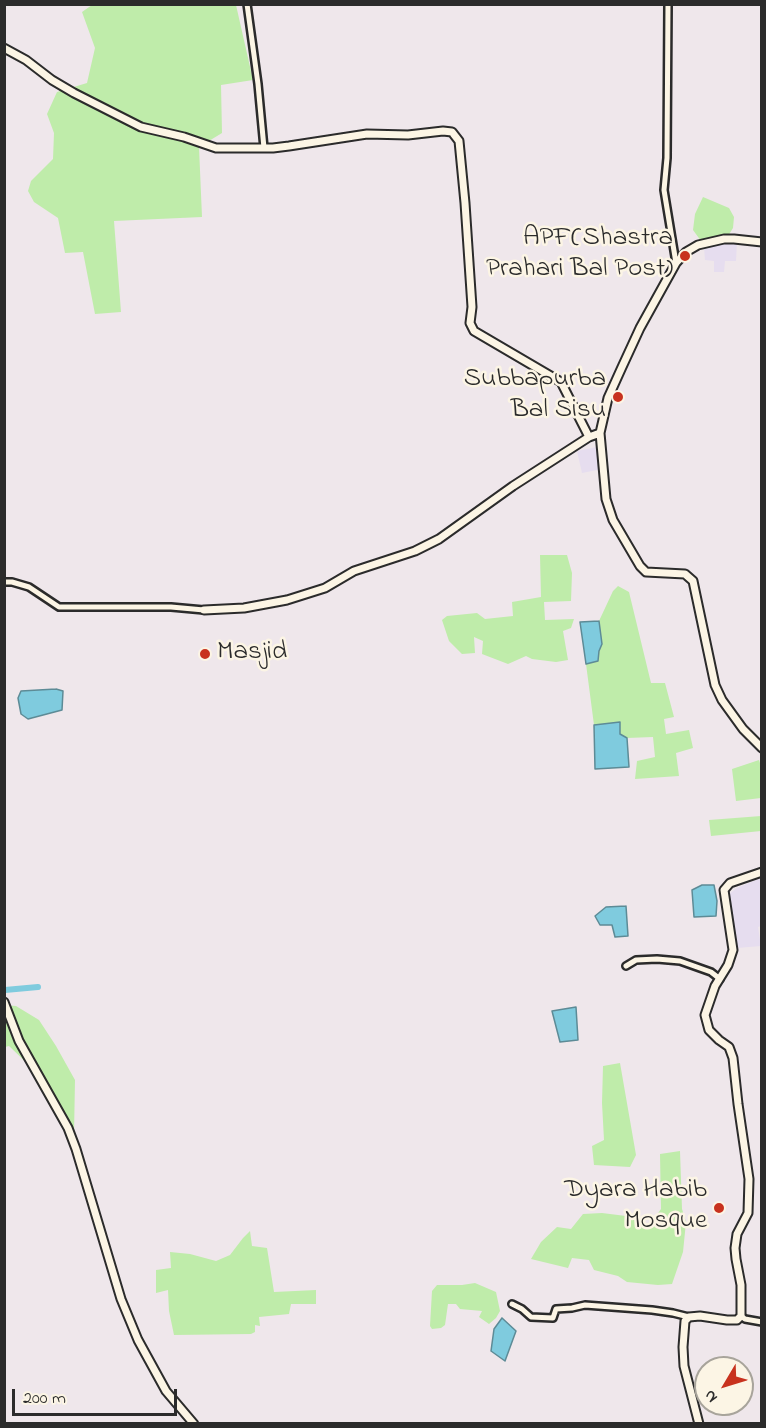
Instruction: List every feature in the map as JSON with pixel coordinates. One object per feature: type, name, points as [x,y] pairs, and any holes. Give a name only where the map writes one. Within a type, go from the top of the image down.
[{"type":"street","points":[[247,4],[264,148]]},
{"type":"street","points":[[668,4],[667,158],[664,190],[676,263]]},
{"type":"street","points":[[4,48],[26,60],[74,93],[141,127],[184,137],[216,148],[289,146],[367,134],[408,135],[452,132],[459,141],[465,203],[472,307],[470,323],[474,331],[561,382],[589,437]]},
{"type":"street","points":[[762,242],[724,239],[698,245],[686,252],[676,263],[640,328],[608,398],[600,433],[606,499],[613,520],[640,567],[646,572],[685,574],[693,581],[715,685],[722,700],[743,729],[762,748]]},
{"type":"street","points":[[4,582],[29,587],[59,607],[171,607],[204,610],[244,608],[287,600],[325,588],[354,572],[416,551],[439,539],[513,486],[589,437],[600,433]]},
{"type":"street","points":[[512,1304],[531,1317],[553,1318],[556,1309],[585,1305],[652,1310],[689,1317],[700,1316],[727,1320],[737,1320],[741,1316],[741,1285],[735,1248],[738,1234],[748,1213],[749,1179],[734,1058],[729,1047],[709,1030],[705,1015],[720,979],[729,965],[733,950],[724,890],[730,883],[762,872]]},
{"type":"street","points":[[626,966],[636,960],[680,961],[711,972],[720,979]]},
{"type":"street","points":[[4,1002],[19,1041],[68,1128],[121,1299],[138,1340],[166,1390],[194,1424]]},
{"type":"street","points":[[741,1316],[762,1322]]},
{"type":"street","points":[[689,1317],[685,1321],[683,1347],[686,1375],[699,1424]]},
{"type":"shaded area","points":[[737,242],[736,261],[725,261],[724,272],[714,272],[714,261],[705,260],[704,247],[717,243]]},
{"type":"shaded area","points":[[597,447],[602,469],[582,473],[577,451]]},
{"type":"shaded area","points":[[761,878],[761,926],[758,927],[761,946],[737,948],[729,894]]},
{"type":"green space","points":[[92,5],[236,5],[253,80],[221,85],[222,133],[199,147],[202,217],[114,221],[121,312],[95,314],[83,252],[65,253],[58,218],[34,202],[28,191],[31,181],[53,159],[54,133],[47,114],[57,92],[87,83],[95,48],[82,12]]},
{"type":"green space","points":[[703,197],[729,208],[734,217],[733,228],[728,236],[701,241],[693,230],[695,214]]},
{"type":"green space","points":[[540,555],[567,555],[572,573],[571,601],[544,602],[545,620],[574,619],[571,628],[563,631],[568,660],[556,662],[526,656],[508,664],[482,654],[483,641],[474,637],[475,653],[462,654],[449,641],[442,620],[447,616],[477,613],[485,619],[513,616],[512,602],[541,597]]},
{"type":"green space","points":[[618,586],[629,592],[651,683],[665,683],[674,717],[664,719],[666,734],[689,730],[693,748],[676,753],[679,776],[635,779],[637,761],[655,757],[653,737],[627,738],[620,735],[620,722],[594,725],[586,664],[598,661],[602,644],[599,621],[613,591]]},
{"type":"green space","points":[[759,760],[761,798],[736,801],[732,769]]},
{"type":"green space","points":[[761,816],[761,831],[711,836],[709,820]]},
{"type":"green space","points":[[4,1005],[16,1006],[39,1020],[75,1080],[74,1134],[41,1071],[33,1069],[9,1046],[5,1047]]},
{"type":"green space","points":[[620,1063],[636,1155],[630,1167],[594,1165],[592,1146],[604,1140],[603,1066]]},
{"type":"green space","points":[[680,1151],[682,1209],[686,1222],[683,1252],[672,1284],[627,1282],[618,1276],[594,1270],[589,1260],[572,1258],[568,1268],[531,1259],[541,1242],[557,1227],[571,1229],[583,1214],[602,1213],[634,1217],[637,1228],[651,1223],[661,1209],[660,1154]]},
{"type":"green space","points":[[250,1231],[252,1246],[267,1248],[274,1292],[316,1290],[316,1304],[291,1304],[289,1314],[259,1317],[260,1326],[255,1325],[255,1332],[251,1334],[174,1335],[168,1290],[156,1293],[156,1270],[171,1268],[170,1252],[190,1254],[216,1261],[230,1255]]},
{"type":"green space","points":[[475,1283],[496,1292],[500,1311],[496,1318],[489,1324],[479,1317],[482,1311],[460,1309],[456,1304],[448,1304],[445,1325],[432,1329],[430,1326],[432,1291],[437,1285]]},
{"type":"water","points":[[599,621],[602,644],[598,661],[586,664],[580,622]]},
{"type":"water","points":[[56,689],[63,691],[62,710],[28,719],[21,714],[18,698],[21,691]]},
{"type":"water","points":[[620,722],[620,734],[627,738],[629,767],[595,769],[594,725]]},
{"type":"water","points":[[702,885],[714,885],[717,901],[716,916],[694,917],[692,890]]},
{"type":"water","points":[[626,906],[628,936],[615,937],[612,925],[600,925],[595,916],[606,907]]},
{"type":"water","points":[[576,1007],[578,1040],[560,1042],[552,1011]]},
{"type":"water","points":[[502,1318],[516,1331],[505,1361],[491,1351],[494,1329]]},
{"type":"waterway","points":[[5,990],[38,987]]},
{"type":"place","name":"APF(Shastra Prahari Bal Post)","points":[[685,256]]},
{"type":"place","name":"Subbapurba Bal Sisu","points":[[618,397]]},
{"type":"place","name":"Masjid","points":[[205,654]]},
{"type":"place","name":"Dyara Habib Mosque","points":[[719,1208]]}]
